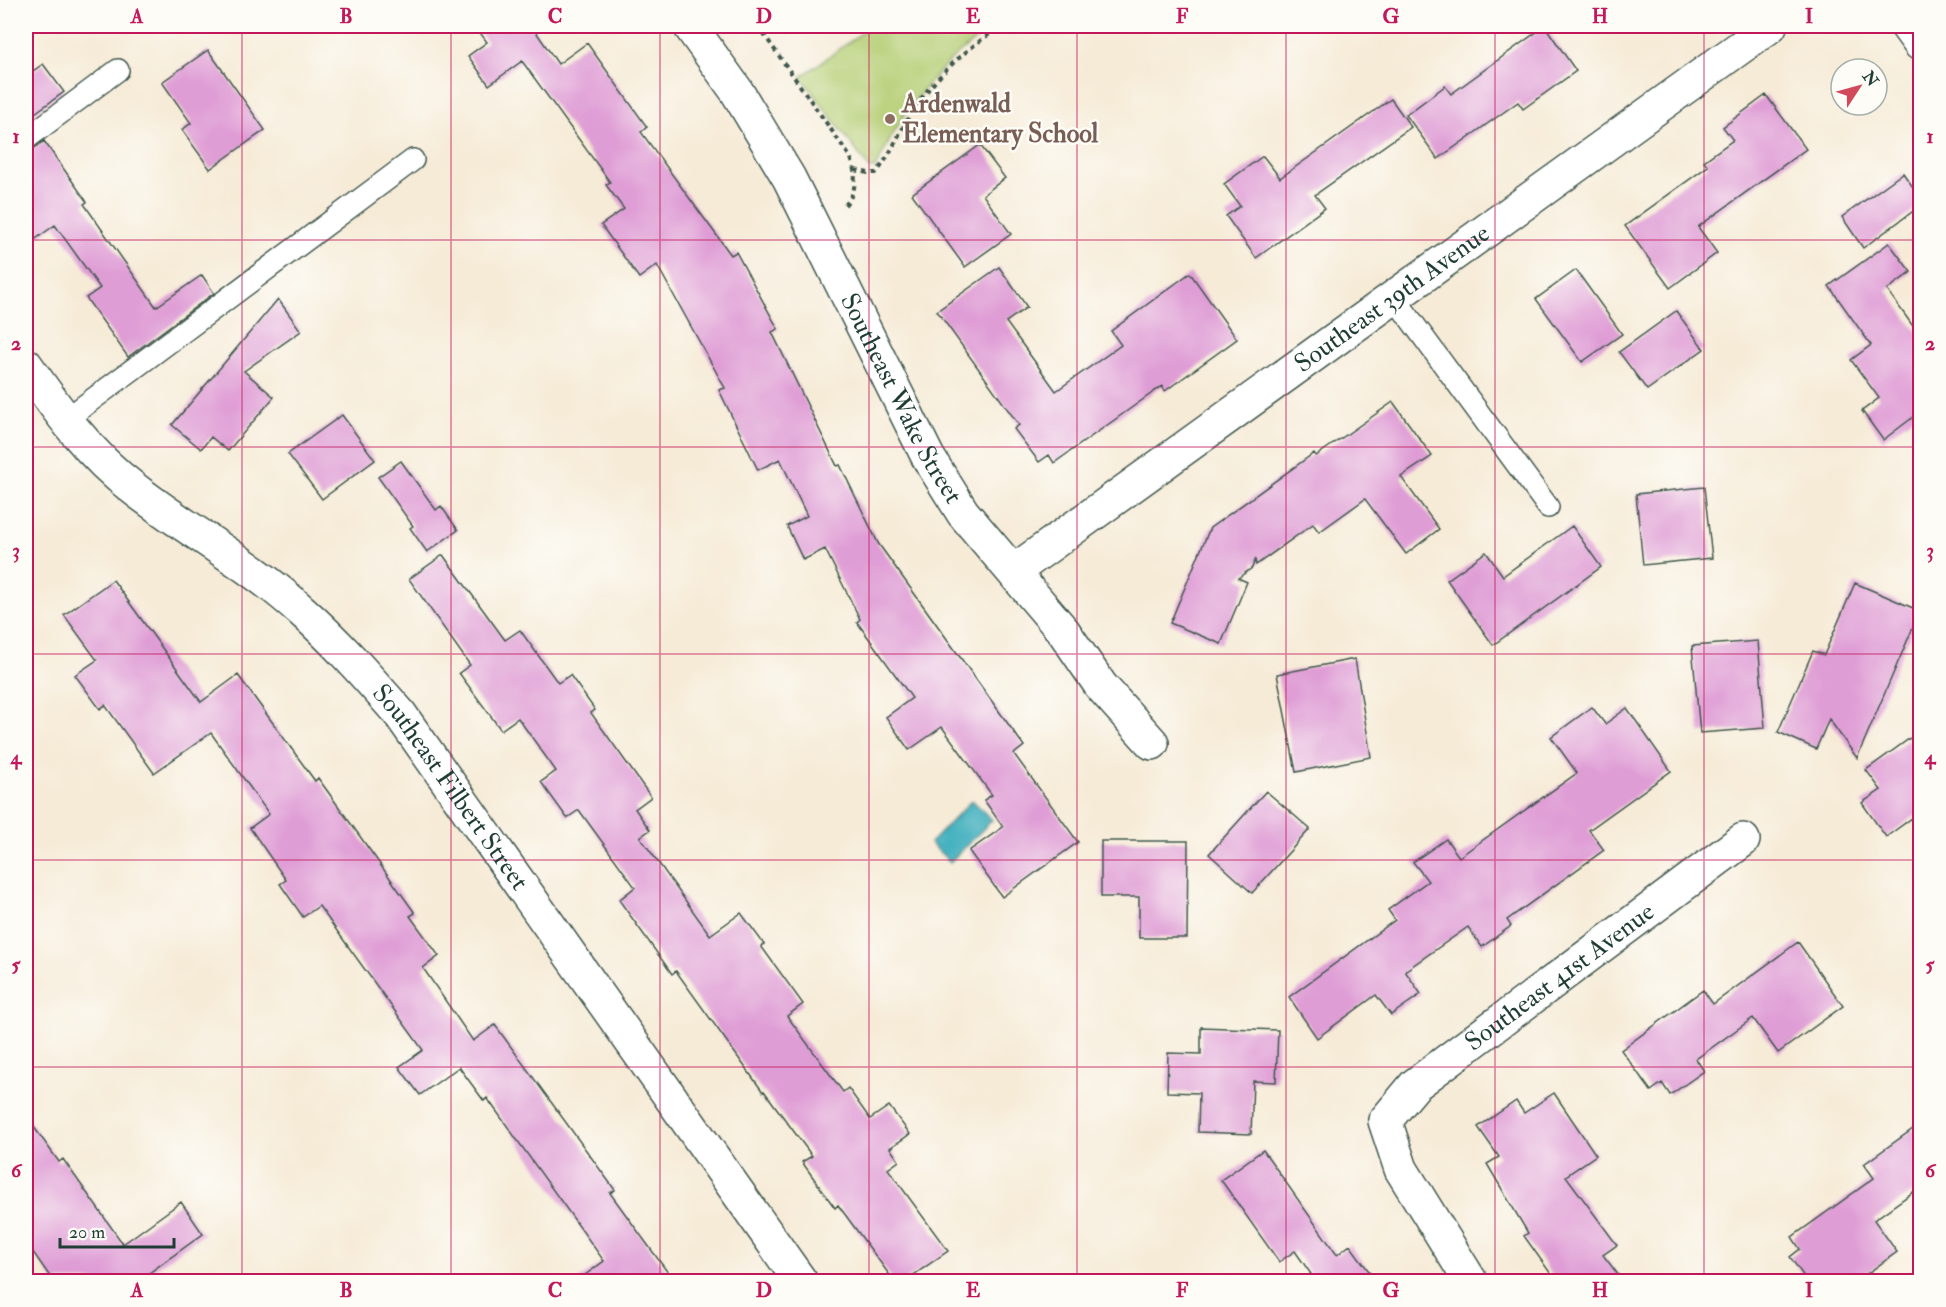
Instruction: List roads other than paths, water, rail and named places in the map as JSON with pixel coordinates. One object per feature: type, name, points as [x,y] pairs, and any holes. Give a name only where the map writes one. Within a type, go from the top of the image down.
[{"type":"street","name":"Southeast Wake Street","points":[[690,26],[736,90],[789,177],[928,457],[963,513],[1064,632],[1101,686],[1152,743]]},
{"type":"street","name":"Southeast 39th Avenue","points":[[1014,571],[1770,26]]},
{"type":"street","points":[[1907,26],[1920,44]]},
{"type":"street","name":"Southeast Filbert Street","points":[[26,365],[65,420],[94,453],[132,488],[235,558],[302,611],[353,660],[400,714],[801,1281]]},
{"type":"street","name":"Southeast 41st Avenue","points":[[1471,1281],[1401,1169],[1385,1121],[1415,1085],[1743,840]]},
{"type":"lane","points":[[26,139],[118,70]]},
{"type":"lane","points":[[65,420],[414,160]]},
{"type":"lane","points":[[1394,297],[1548,507]]},
{"type":"water","points":[[972,800],[992,820],[950,862],[930,843]]},
{"type":"place","name":"Ardenwald Elementary School","points":[[890,119]]}]
